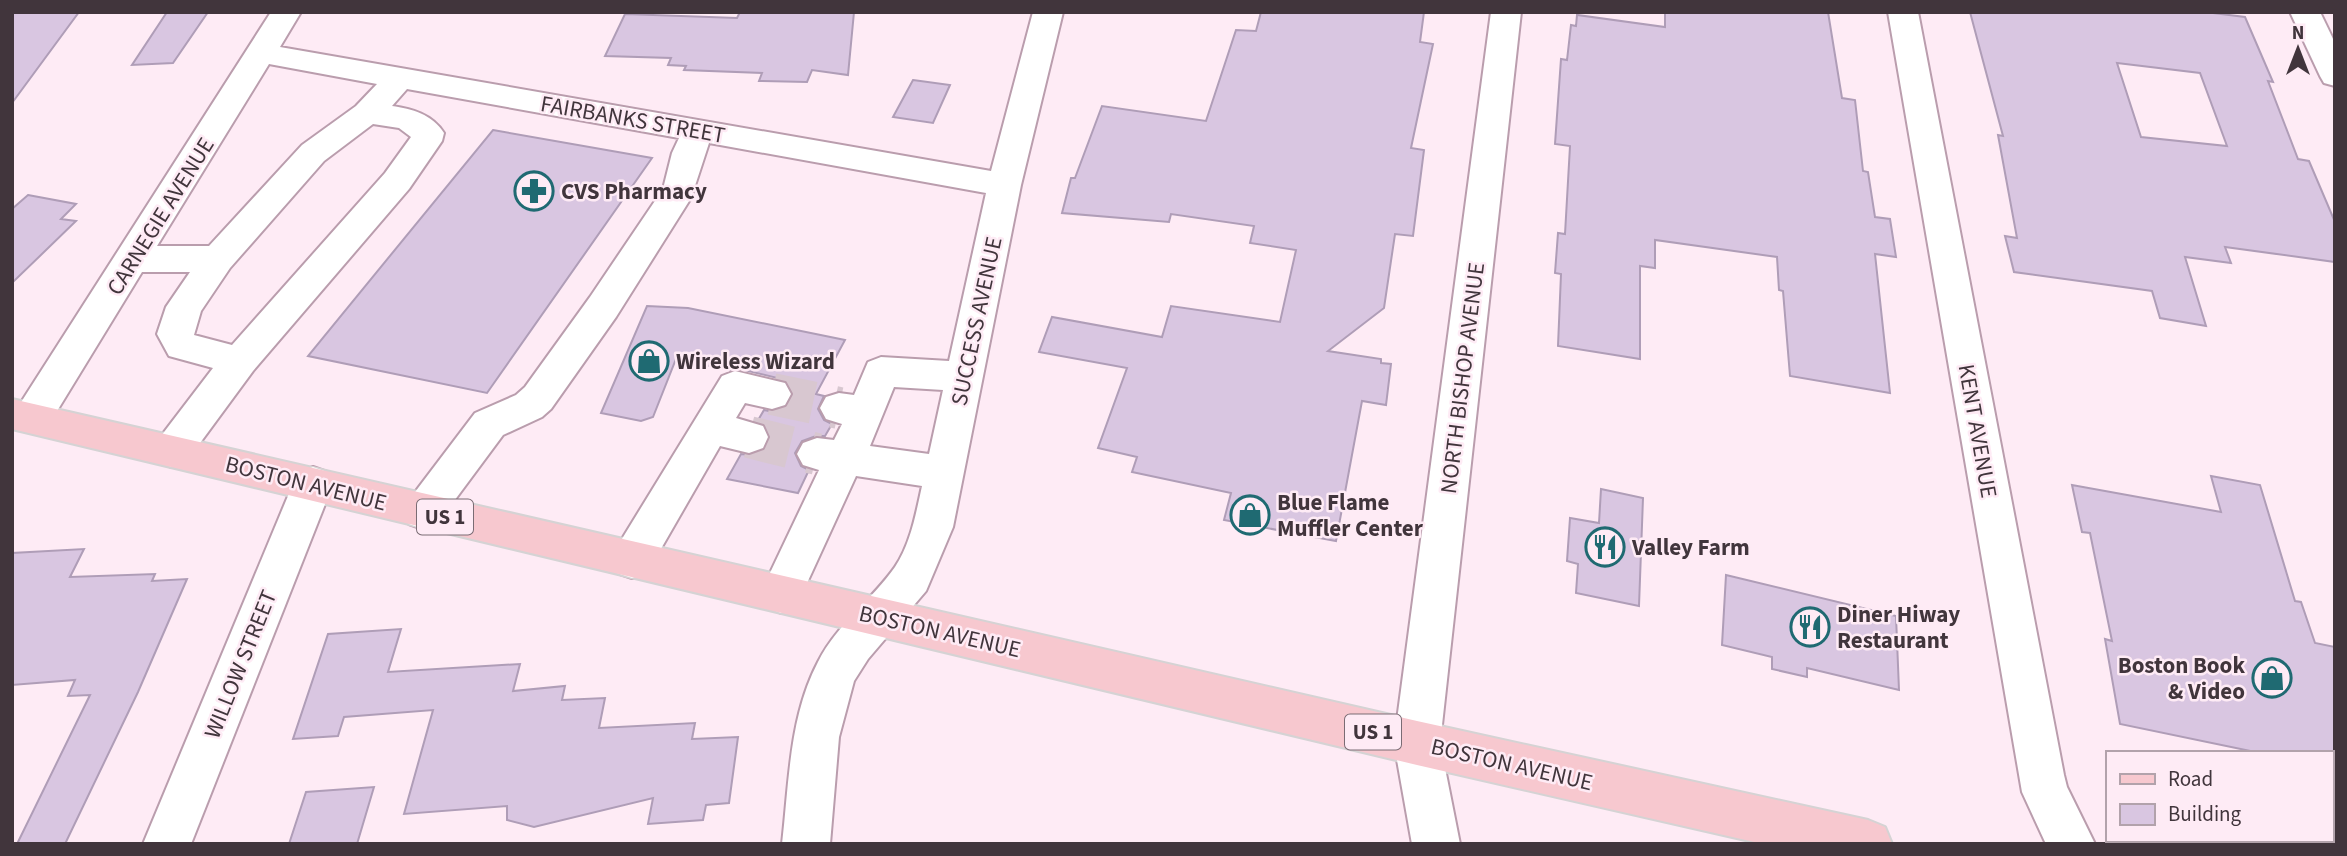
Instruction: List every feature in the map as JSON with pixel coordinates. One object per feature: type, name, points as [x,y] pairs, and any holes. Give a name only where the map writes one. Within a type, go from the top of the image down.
[{"type":"main road","name":"BOSTON AVENUE","points":[[22,416],[1417,743],[1868,844]]},
{"type":"street","name":"CARNEGIE AVENUE","points":[[22,416],[133,259],[286,12]]},
{"type":"street","name":"SUCCESS AVENUE","points":[[806,844],[816,737],[834,674],[853,645],[911,578],[933,527],[1004,185],[1048,12]]},
{"type":"street","name":"NORTH BISHOP AVENUE","points":[[1436,844],[1417,743],[1506,12]]},
{"type":"street","name":"KENT AVENUE","points":[[1903,12],[2043,783],[2071,844]]},
{"type":"street","points":[[2317,24],[2335,76]]},
{"type":"street","name":"FAIRBANKS STREET","points":[[261,53],[1004,185]]},
{"type":"street","points":[[240,362],[182,346],[175,334],[184,307],[218,259],[313,153],[367,113],[401,77]]},
{"type":"street","points":[[172,451],[240,362],[397,181],[426,141],[428,133],[408,119],[367,113]]},
{"type":"street","points":[[424,512],[489,424],[529,406],[538,398],[603,307],[679,190],[688,153],[699,131]]},
{"type":"street","points":[[133,259],[218,259]]},
{"type":"street","points":[[781,594],[831,457],[853,411],[881,372],[964,376]]},
{"type":"street","points":[[632,560],[734,386],[772,394]]},
{"type":"street","points":[[709,428],[749,437]]},
{"type":"street","points":[[831,457],[944,473]]},
{"type":"street","name":"WILLOW STREET","points":[[167,844],[313,484]]},
{"type":"building","points":[[12,12],[79,12],[12,103]]},
{"type":"building","points":[[167,12],[208,12],[173,63],[132,65]]},
{"type":"building","points":[[740,12],[854,12],[848,75],[812,70],[807,82],[759,81],[762,73],[684,70],[686,66],[668,65],[671,58],[605,56],[625,14],[737,18]]},
{"type":"building","points":[[1261,12],[1424,12],[1420,42],[1433,44],[1411,148],[1424,150],[1413,236],[1395,234],[1384,308],[1328,351],[1381,359],[1381,363],[1391,364],[1386,405],[1362,401],[1336,541],[1224,520],[1231,493],[1132,472],[1137,457],[1098,448],[1127,368],[1039,352],[1052,317],[1162,337],[1171,306],[1280,322],[1296,250],[1250,243],[1254,226],[1171,214],[1169,222],[1062,213],[1071,178],[1075,178],[1102,106],[1206,121],[1236,30],[1256,31]]},
{"type":"building","points":[[1665,12],[1828,12],[1842,98],[1855,100],[1863,171],[1868,172],[1875,217],[1890,219],[1896,257],[1875,254],[1890,393],[1790,376],[1783,291],[1779,290],[1777,257],[1655,240],[1655,268],[1640,266],[1640,359],[1558,346],[1561,274],[1555,273],[1558,233],[1565,234],[1570,146],[1555,144],[1561,59],[1567,60],[1571,25],[1576,26],[1577,15],[1665,27]]},
{"type":"building","points":[[1970,12],[2205,12],[2245,17],[2273,82],[2268,81],[2298,159],[2309,161],[2335,222],[2335,262],[2225,247],[2231,263],[2185,257],[2206,326],[2160,318],[2152,291],[2014,272],[2005,236],[2017,238],[1998,135],[2003,136]],"holes":[[[2117,63],[2200,73],[2227,146],[2141,137]]]},
{"type":"building","points":[[913,80],[950,85],[933,123],[893,117]]},
{"type":"building","points":[[493,130],[652,158],[487,393],[308,356]]},
{"type":"building","points":[[28,195],[76,204],[61,219],[76,221],[12,283],[12,209]]},
{"type":"building","points":[[647,306],[688,308],[845,340],[816,394],[824,396],[818,409],[824,420],[832,424],[825,436],[802,441],[795,453],[801,466],[809,470],[798,493],[727,479],[741,454],[750,455],[765,449],[770,436],[765,425],[757,422],[764,410],[773,412],[787,406],[793,393],[786,380],[736,368],[730,370],[676,359],[653,417],[641,421],[601,413]]},
{"type":"building","points":[[2211,476],[2260,485],[2295,601],[2301,602],[2315,643],[2335,647],[2335,753],[2250,751],[2120,724],[2105,639],[2112,641],[2090,533],[2082,532],[2072,485],[2221,512]]},
{"type":"building","name":"Valley Farm","points":[[1601,489],[1643,498],[1639,606],[1576,593],[1578,564],[1567,561],[1570,518],[1599,523]]},
{"type":"building","points":[[84,549],[70,577],[155,574],[152,581],[187,579],[138,692],[65,844],[17,844],[90,695],[68,696],[75,680],[12,685],[12,553]]},
{"type":"building","name":"Diner Hiway Restaurant","points":[[1726,575],[1896,616],[1899,690],[1807,668],[1807,677],[1772,669],[1772,657],[1722,645]]},
{"type":"building","points":[[401,629],[388,672],[520,664],[513,691],[565,686],[562,700],[605,698],[599,728],[695,723],[692,739],[738,737],[729,803],[706,805],[703,820],[648,824],[653,798],[534,827],[507,820],[507,806],[404,814],[433,710],[344,717],[338,736],[293,739],[328,634]]},
{"type":"building","points":[[374,787],[357,844],[289,844],[306,792]]},
{"type":"tunnel","points":[[772,394],[839,408]]},
{"type":"tunnel","points":[[749,437],[817,454]]},
{"type":"place","name":"CVS Pharmacy","points":[[534,191]]},
{"type":"place","name":"Wireless Wizard","points":[[649,361]]},
{"type":"place","name":"Blue Flame Muffler Center","points":[[1250,515]]},
{"type":"place","name":"Valley Farm","points":[[1605,547]]},
{"type":"place","name":"Diner Hiway Restaurant","points":[[1810,627]]},
{"type":"place","name":"Boston Book & Video","points":[[2272,678]]}]
